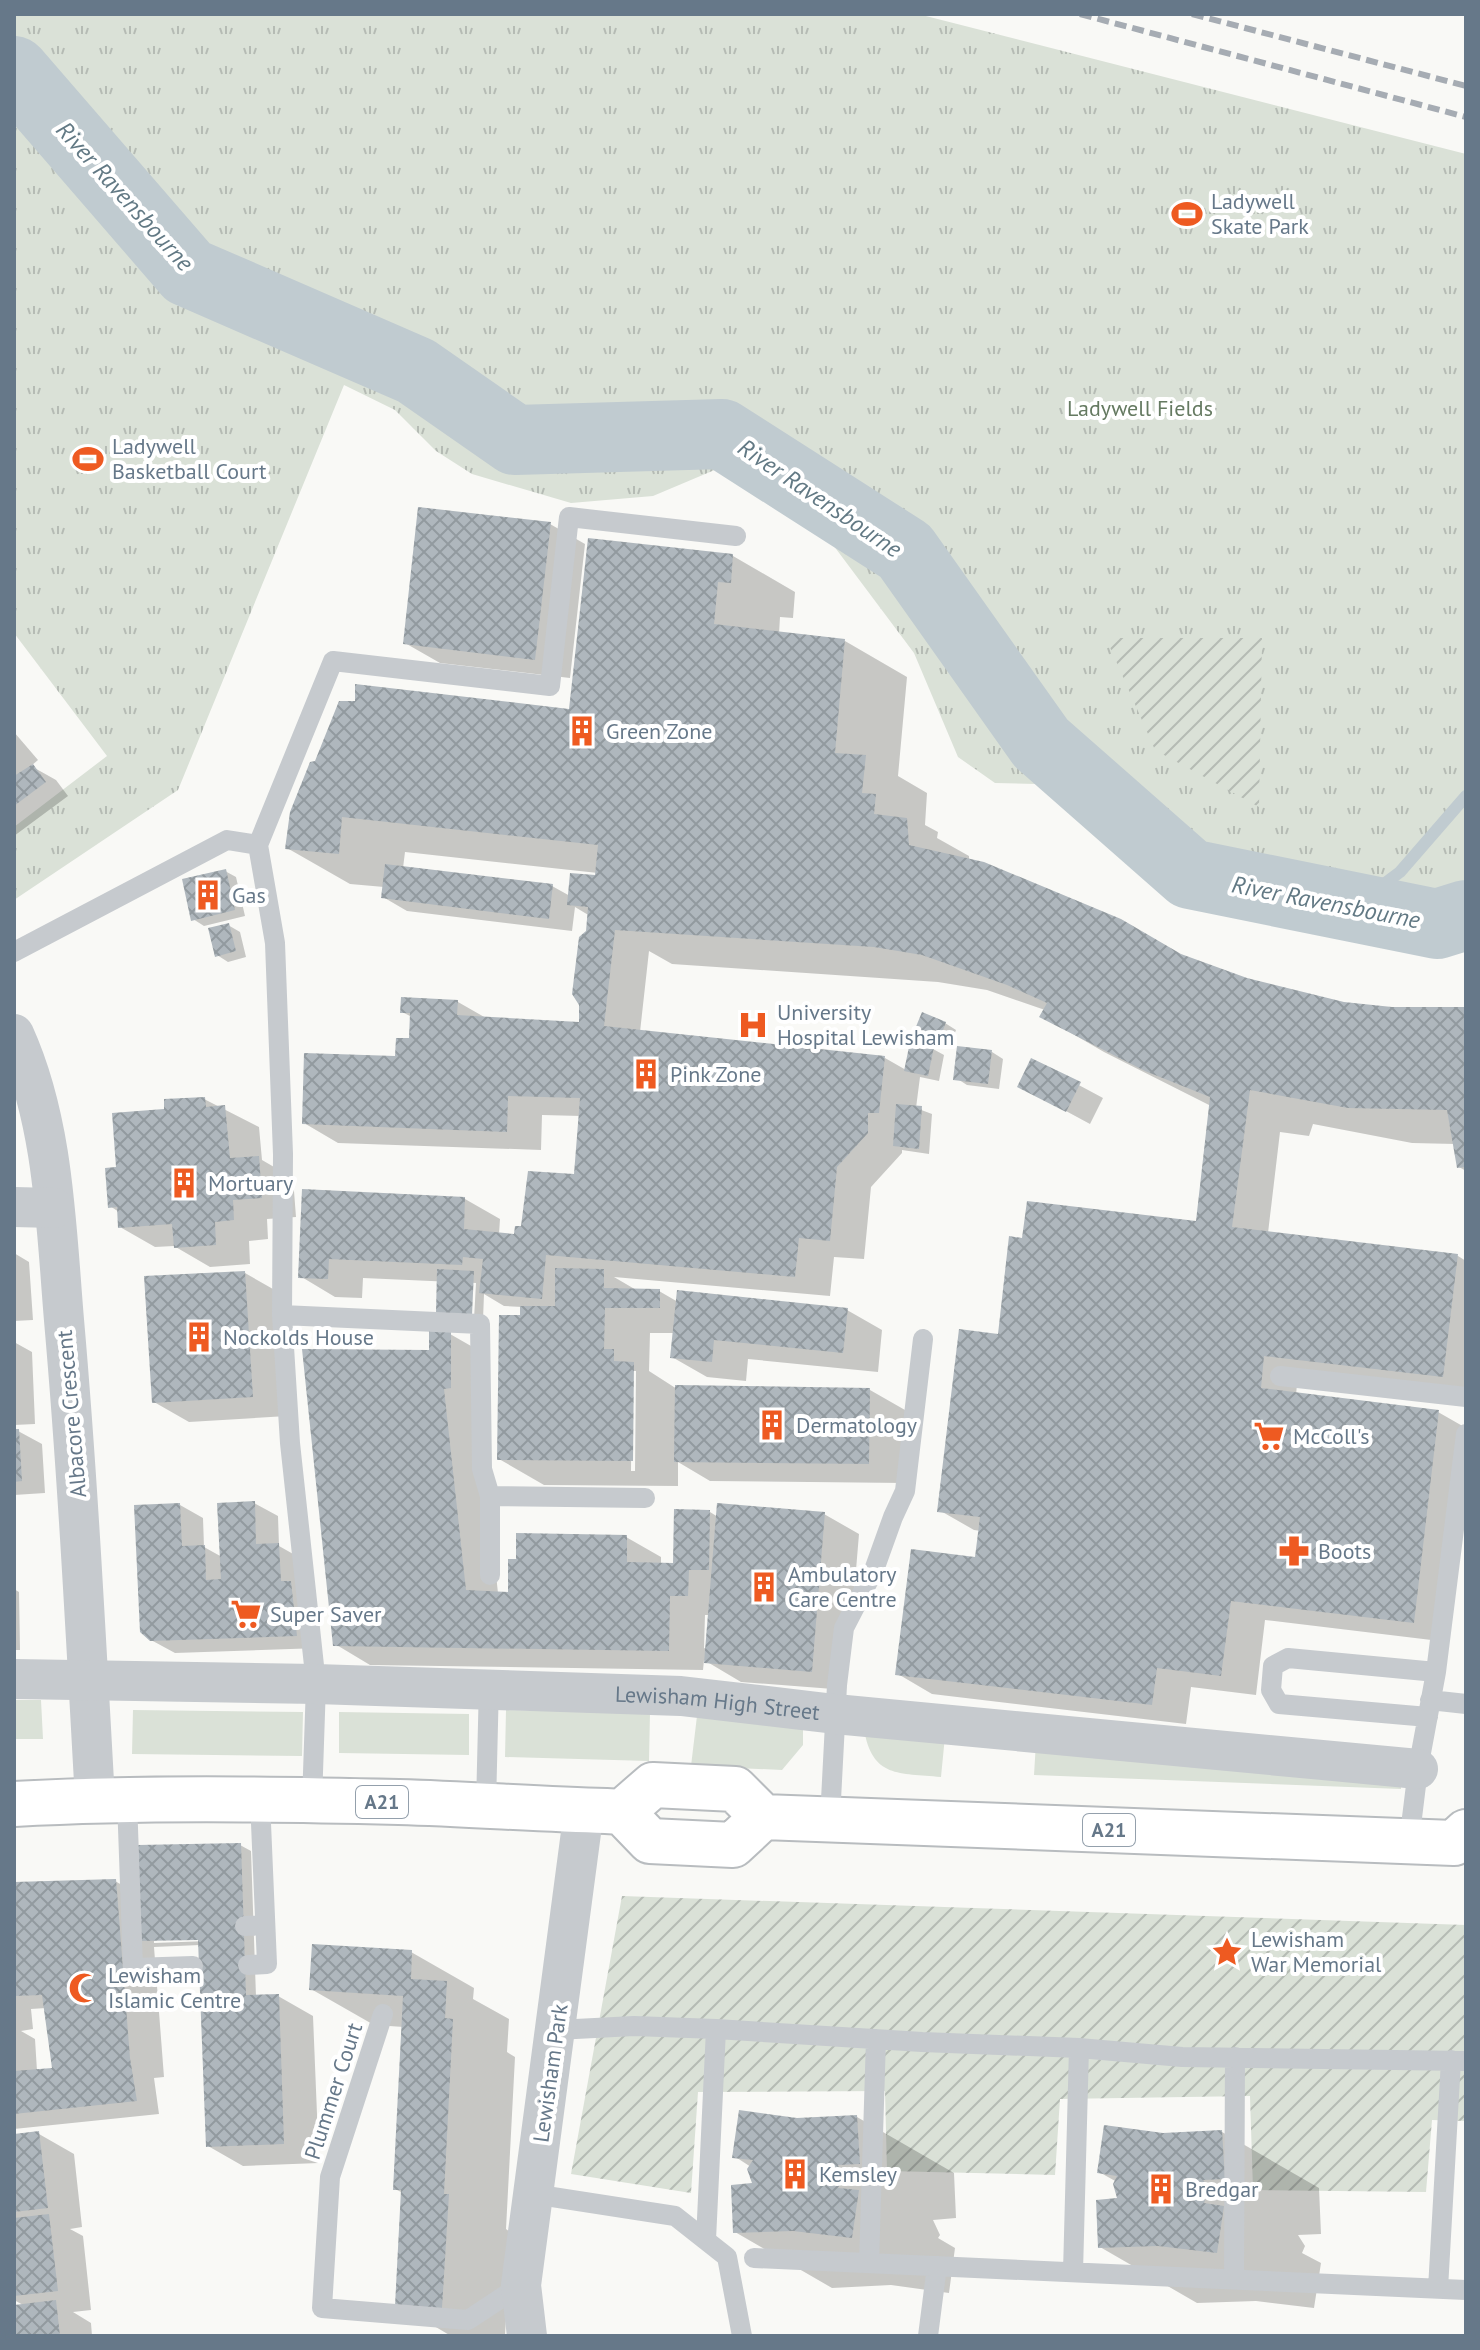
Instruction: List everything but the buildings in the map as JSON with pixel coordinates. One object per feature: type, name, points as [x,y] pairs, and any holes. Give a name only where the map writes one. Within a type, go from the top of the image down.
[{"type":"highway","name":"A21","points":[[14,1804],[111,1800],[260,1800],[603,1811],[650,1841],[733,1845],[763,1817],[1462,1843]]},
{"type":"street","name":"Albacore Crescent","points":[[14,1034],[33,1087],[44,1135],[54,1208],[77,1476],[88,1679],[111,1800]]},
{"type":"street","points":[[14,1207],[54,1208]]},
{"type":"street","name":"Lewisham High Street","points":[[14,1679],[316,1684],[490,1683],[681,1696],[835,1714],[1418,1769]]},
{"type":"street","name":"Lewisham Park","points":[[527,2336],[521,2285],[556,2030],[603,1811]]},
{"type":"lane","points":[[312,1802],[316,1684],[290,1443],[282,1315],[283,1154],[275,943],[258,845],[333,661],[550,686],[569,517],[736,536]]},
{"type":"lane","points":[[14,952],[227,840],[258,845]]},
{"type":"lane","points":[[282,1315],[480,1324],[482,1469],[490,1496],[490,1575]]},
{"type":"lane","points":[[830,1819],[835,1714],[844,1628],[874,1570],[905,1491],[923,1339]]},
{"type":"lane","points":[[1280,1376],[1466,1397]]},
{"type":"lane","points":[[1409,1842],[1418,1769],[1461,1515],[1466,1434]]},
{"type":"lane","points":[[490,1496],[645,1498]]},
{"type":"lane","points":[[1436,1672],[1288,1658],[1273,1666],[1271,1690],[1279,1704],[1429,1708],[1466,1704]]},
{"type":"lane","points":[[486,1806],[490,1683]]},
{"type":"lane","points":[[111,1800],[133,1968],[193,1966]]},
{"type":"lane","points":[[248,1965],[267,1964],[255,1925],[253,1874],[260,1800]]},
{"type":"lane","name":"Plummer Court","points":[[383,2014],[330,2177],[322,2308],[468,2320],[521,2285]]},
{"type":"lane","points":[[556,2030],[634,2026],[1079,2048],[1182,2057],[1458,2060],[1438,2289]]},
{"type":"lane","points":[[706,2240],[716,2029]]},
{"type":"lane","points":[[869,2263],[876,2039]]},
{"type":"lane","points":[[1073,2272],[1079,2048]]},
{"type":"lane","points":[[1234,2280],[1235,2057]]},
{"type":"lane","points":[[533,2194],[675,2216],[727,2257],[742,2336]]},
{"type":"lane","points":[[754,2258],[1466,2290]]},
{"type":"lane","points":[[937,2266],[928,2336],[948,2336]]},
{"type":"green space","name":"Ladywell Fields","points":[[14,14],[918,14],[1466,154],[1466,930],[1435,944],[1173,884],[1036,784],[995,783],[958,757],[914,653],[762,450],[653,496],[571,503],[472,474],[436,451],[395,410],[344,385],[178,790],[14,900],[14,827],[107,756],[14,633]]},
{"type":"green space","points":[[1106,638],[1262,638],[1259,807],[1155,750]]},
{"type":"green space","points":[[14,1700],[41,1700],[43,1739],[14,1739]]},
{"type":"green space","points":[[133,1710],[303,1712],[302,1756],[132,1754]]},
{"type":"green space","points":[[506,1710],[650,1713],[649,1761],[505,1757]]},
{"type":"green space","points":[[339,1712],[469,1714],[469,1755],[339,1753]]},
{"type":"green space","points":[[697,1716],[803,1728],[803,1745],[782,1770],[691,1766]]},
{"type":"green space","points":[[864,1729],[945,1736],[941,1777],[900,1773],[881,1765],[868,1745]]},
{"type":"green space","points":[[1036,1742],[1401,1780],[1401,1789],[1034,1775]]},
{"type":"green space","points":[[622,1896],[1466,1925],[1466,2121],[1432,2120],[1426,2192],[1253,2190],[1250,2096],[1060,2099],[1055,2175],[887,2171],[885,2091],[698,2092],[691,2193],[571,2174]]},
{"type":"waterway","name":"River Ravensbourne","points":[[14,71],[188,272],[416,371],[515,440],[722,434],[905,551],[1041,743],[1190,874],[1437,924],[1466,915]]},
{"type":"waterway","points":[[1353,907],[1400,872],[1466,796]]},
{"type":"railway","points":[[1080,14],[1466,117]]},
{"type":"railway","points":[[1192,14],[1466,86]]},
{"type":"place","name":"Ladywell Skate Park","points":[[1187,214]]},
{"type":"place","name":"Ladywell Basketball Court","points":[[88,459]]},
{"type":"place","name":"Green Zone","points":[[582,731]]},
{"type":"place","name":"Gas","points":[[208,895]]},
{"type":"place","name":"University Hospital Lewisham","points":[[753,1025]]},
{"type":"place","name":"Pink Zone","points":[[646,1074]]},
{"type":"place","name":"Mortuary","points":[[184,1183]]},
{"type":"place","name":"Nockolds House","points":[[199,1337]]},
{"type":"place","name":"Dermatology","points":[[772,1425]]},
{"type":"place","name":"McColl's","points":[[1269,1436]]},
{"type":"place","name":"Boots","points":[[1294,1551]]},
{"type":"place","name":"Ambulatory Care Centre","points":[[764,1587]]},
{"type":"place","name":"Super Saver","points":[[246,1614]]},
{"type":"place","name":"Lewisham War Memorial","points":[[1227,1952]]},
{"type":"place","name":"Lewisham Islamic Centre","points":[[84,1988]]},
{"type":"place","name":"Kemsley","points":[[795,2174]]},
{"type":"place","name":"Bredgar","points":[[1161,2189]]}]
